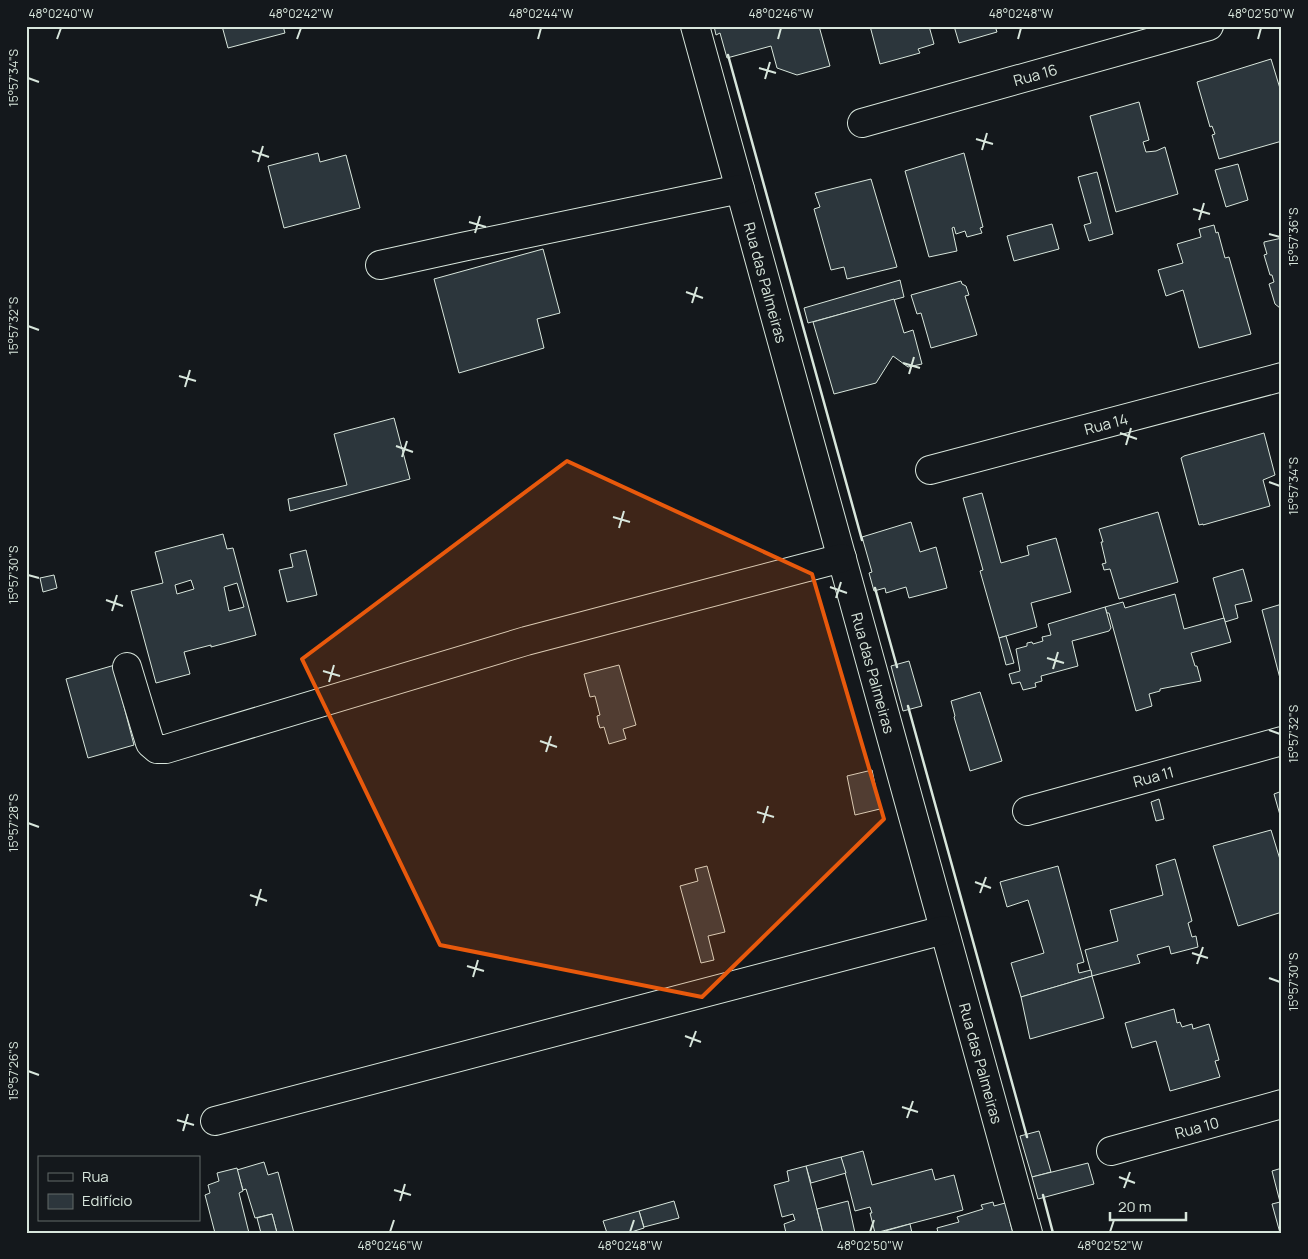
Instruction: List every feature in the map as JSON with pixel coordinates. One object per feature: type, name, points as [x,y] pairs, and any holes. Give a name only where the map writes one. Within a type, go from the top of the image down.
[{"type":"street","name":"Rua das Palmeiras","points":[[695,26],[1028,1233]]},
{"type":"street","name":"Rua 16","points":[[862,122],[1210,26]]},
{"type":"street","points":[[380,266],[740,189]]},
{"type":"street","name":"Rua 14","points":[[930,470],[1282,377]]},
{"type":"street","points":[[127,667],[150,743],[157,748],[166,749],[526,641],[842,558]]},
{"type":"street","name":"Rua 11","points":[[1026,811],[1282,741]]},
{"type":"street","points":[[215,1121],[944,930]]},
{"type":"street","name":"Rua 10","points":[[1111,1151],[1282,1104]]},
{"type":"highlighted area","points":[[567,461],[812,574],[884,819],[702,997],[440,945],[302,659]]},
{"type":"building","points":[[222,26],[283,26],[285,33],[228,48]]},
{"type":"building","points":[[714,26],[819,26],[830,66],[797,75],[777,68],[771,46],[727,58],[720,33],[716,35]]},
{"type":"building","points":[[870,26],[929,26],[934,44],[918,49],[920,53],[880,64]]},
{"type":"building","points":[[954,26],[995,26],[997,32],[959,43]]},
{"type":"building","points":[[1271,59],[1282,95],[1282,141],[1219,159],[1212,135],[1215,134],[1212,126],[1210,127],[1197,82]]},
{"type":"building","points":[[1139,102],[1149,140],[1143,142],[1146,152],[1156,151],[1165,147],[1178,194],[1116,212],[1090,116]]},
{"type":"building","points":[[318,153],[320,162],[346,155],[360,208],[284,228],[268,166]]},
{"type":"building","points":[[964,153],[983,227],[980,228],[982,233],[967,237],[965,231],[956,234],[954,227],[952,228],[957,251],[929,257],[905,171]]},
{"type":"building","points":[[1238,164],[1248,200],[1226,207],[1215,170]]},
{"type":"building","points":[[1097,172],[1113,234],[1089,241],[1084,225],[1091,223],[1078,177]]},
{"type":"building","points":[[871,179],[897,267],[847,279],[844,267],[831,270],[814,209],[820,207],[815,193]]},
{"type":"building","points":[[1052,224],[1059,249],[1014,261],[1007,236]]},
{"type":"building","points":[[1214,225],[1216,233],[1218,232],[1225,258],[1229,257],[1251,334],[1199,348],[1183,290],[1166,296],[1158,270],[1183,263],[1177,244],[1201,237],[1199,229]]},
{"type":"building","points":[[1282,238],[1282,308],[1280,308],[1275,304],[1269,284],[1274,282],[1264,255],[1267,254],[1264,242]]},
{"type":"building","points":[[543,249],[560,313],[537,319],[544,348],[459,373],[434,279]]},
{"type":"building","points":[[900,280],[904,297],[808,323],[804,308]]},
{"type":"building","points":[[961,281],[966,286],[969,295],[965,296],[977,335],[931,348],[921,313],[917,314],[911,295]]},
{"type":"building","points":[[894,299],[904,333],[913,330],[922,364],[908,367],[893,356],[876,383],[834,394],[813,322]]},
{"type":"building","points":[[394,418],[410,479],[290,511],[288,499],[347,485],[334,434]]},
{"type":"building","points":[[1264,433],[1275,475],[1263,480],[1270,506],[1199,525],[1181,458]]},
{"type":"building","points":[[982,493],[1001,563],[1029,555],[1027,546],[1056,538],[1071,592],[1031,603],[1037,627],[999,638],[980,571],[983,570],[963,498]]},
{"type":"building","points":[[1158,512],[1178,582],[1119,599],[1110,569],[1104,570],[1102,564],[1106,563],[1099,529]]},
{"type":"building","points":[[911,522],[920,552],[936,547],[947,588],[909,598],[906,587],[886,593],[885,588],[874,591],[869,573],[872,572],[862,537]]},
{"type":"building","points":[[223,534],[227,549],[233,548],[256,635],[184,652],[190,674],[156,683],[131,591],[163,583],[155,552]],"holes":[[[191,580],[194,589],[177,594],[175,585]],[[237,583],[244,607],[229,611],[224,587]]]},
{"type":"building","points":[[306,550],[317,595],[287,602],[279,570],[293,567],[290,554]]},
{"type":"building","points":[[1243,569],[1252,601],[1235,605],[1238,618],[1225,622],[1213,578]]},
{"type":"building","points":[[54,575],[57,588],[43,592],[40,578]]},
{"type":"building","points":[[1175,594],[1184,629],[1224,618],[1231,642],[1191,653],[1201,681],[1160,689],[1160,691],[1149,694],[1152,706],[1136,711],[1109,613],[1107,613],[1105,607],[1123,602],[1125,608]]},
{"type":"building","points":[[1282,604],[1282,686],[1262,610]]},
{"type":"building","points":[[1105,607],[1111,628],[1109,631],[1072,641],[1078,666],[1041,676],[1042,681],[1035,683],[1036,687],[1023,690],[1020,682],[1012,684],[1009,674],[1020,671],[1016,649],[1027,646],[1027,643],[1032,642],[1033,644],[1043,641],[1042,637],[1051,635],[1048,624]]},
{"type":"building","points":[[1006,636],[1014,663],[1006,665],[999,638]]},
{"type":"building","points":[[909,661],[922,706],[903,711],[891,666]]},
{"type":"building","points":[[115,665],[125,699],[122,699],[134,745],[88,758],[66,679]]},
{"type":"building","points":[[619,665],[636,725],[623,729],[626,739],[609,744],[604,727],[600,728],[597,716],[600,715],[595,696],[590,697],[584,674]]},
{"type":"building","points":[[980,692],[1002,761],[970,771],[951,701]]},
{"type":"building","points":[[872,770],[880,809],[855,815],[847,776]]},
{"type":"building","points":[[1282,791],[1282,822],[1274,794]]},
{"type":"building","points":[[1159,799],[1164,819],[1156,821],[1151,802]]},
{"type":"building","points":[[1271,830],[1282,866],[1282,912],[1238,926],[1213,846]]},
{"type":"building","points":[[1175,859],[1192,921],[1188,923],[1192,937],[1196,936],[1198,947],[1171,954],[1169,946],[1137,955],[1140,963],[1092,976],[1085,950],[1118,941],[1110,910],[1163,895],[1156,865]]},
{"type":"building","points":[[707,866],[725,932],[708,936],[714,960],[701,963],[680,886],[698,881],[695,869]]},
{"type":"building","points":[[1058,866],[1084,962],[1077,964],[1079,973],[1091,970],[1092,976],[1021,997],[1011,963],[1044,953],[1028,900],[1007,907],[1000,882]]},
{"type":"building","points":[[1092,976],[1104,1018],[1030,1039],[1021,997]]},
{"type":"building","points":[[1174,1009],[1177,1023],[1180,1022],[1182,1027],[1192,1024],[1193,1029],[1209,1024],[1219,1060],[1215,1061],[1220,1077],[1170,1091],[1156,1041],[1132,1048],[1125,1023]]},
{"type":"building","points":[[1039,1131],[1051,1172],[1032,1177],[1020,1136]]},
{"type":"building","points":[[863,1151],[872,1185],[932,1169],[935,1180],[954,1175],[963,1210],[875,1233],[870,1207],[855,1211],[841,1157]]},
{"type":"building","points":[[841,1157],[846,1173],[811,1183],[806,1166]]},
{"type":"building","points":[[264,1162],[268,1175],[278,1172],[294,1233],[277,1233],[272,1214],[255,1218],[246,1189],[243,1190],[237,1170]]},
{"type":"building","points":[[1088,1163],[1094,1184],[1038,1199],[1032,1177]]},
{"type":"building","points":[[806,1166],[823,1233],[786,1233],[784,1224],[795,1220],[793,1214],[782,1217],[774,1185],[789,1181],[787,1171]]},
{"type":"building","points":[[237,1168],[243,1191],[239,1193],[249,1233],[215,1233],[205,1195],[210,1193],[208,1185],[219,1181],[217,1173]]},
{"type":"building","points":[[1282,1168],[1282,1233],[1280,1233],[1272,1204],[1280,1202],[1272,1171]]},
{"type":"building","points":[[674,1201],[679,1218],[644,1227],[639,1211]]},
{"type":"building","points":[[848,1201],[855,1233],[823,1233],[817,1209]]},
{"type":"building","points":[[993,1202],[994,1206],[1009,1202],[1014,1221],[1010,1222],[1013,1233],[938,1233],[937,1228],[959,1222],[957,1217],[983,1209],[981,1205]]},
{"type":"building","points":[[639,1211],[644,1228],[628,1233],[607,1233],[603,1221]]},
{"type":"building","points":[[272,1214],[277,1233],[261,1233],[257,1218]]},
{"type":"building","points":[[910,1224],[912,1233],[878,1233]]},
{"type":"wall","points":[[728,55],[862,540]]},
{"type":"wall","points":[[875,588],[897,667]]},
{"type":"wall","points":[[908,706],[1027,1137]]},
{"type":"wall","points":[[1043,1195],[1053,1233]]}]
